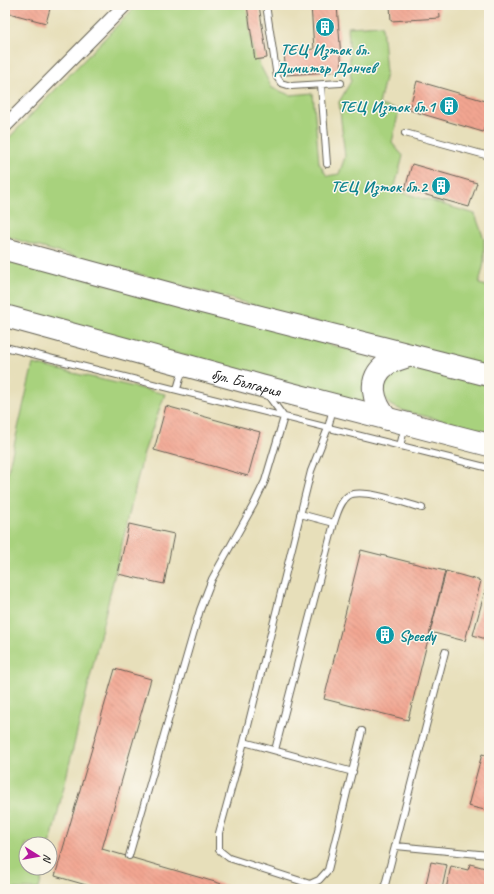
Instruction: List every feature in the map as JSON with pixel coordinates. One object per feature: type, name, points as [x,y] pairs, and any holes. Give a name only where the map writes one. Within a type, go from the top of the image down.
[{"type":"highway","points":[[5,249],[178,296],[489,375]]},
{"type":"highway","name":"бул. България","points":[[5,316],[261,386],[489,445]]},
{"type":"highway","points":[[396,421],[379,410],[374,399],[374,386],[377,375],[386,365],[411,355]]},
{"type":"street","points":[[5,126],[125,5]]},
{"type":"lane","points":[[266,5],[277,77],[281,83],[291,86],[341,83]]},
{"type":"lane","points":[[321,85],[327,164]]},
{"type":"lane","points":[[405,133],[489,156]]},
{"type":"lane","points":[[5,347],[177,388],[284,417],[489,468]]},
{"type":"lane","points":[[177,388],[184,365]]},
{"type":"lane","points":[[261,386],[284,417]]},
{"type":"lane","points":[[334,404],[328,428],[311,471],[244,742],[219,833],[219,850],[228,858],[310,884],[320,880],[328,870],[362,731]]},
{"type":"lane","points":[[129,856],[200,610],[212,579],[254,504],[265,481],[284,417]]},
{"type":"lane","points":[[396,421],[400,446]]},
{"type":"lane","points":[[275,750],[340,505],[348,495],[356,493],[369,493],[422,508]]},
{"type":"lane","points":[[300,514],[334,523]]},
{"type":"lane","points":[[384,889],[445,652]]},
{"type":"lane","points":[[244,742],[353,772]]},
{"type":"lane","points":[[396,846],[489,855]]},
{"type":"green space","points":[[137,5],[247,5],[253,52],[272,88],[290,95],[313,93],[319,163],[327,176],[339,174],[345,157],[339,102],[351,81],[348,27],[382,25],[386,73],[379,105],[399,110],[392,143],[403,156],[394,190],[475,214],[484,239],[484,263],[479,284],[489,287],[489,367],[382,340],[43,248],[5,236],[5,142]]},
{"type":"green space","points":[[5,257],[372,356],[376,363],[365,400],[360,403],[5,307]]},
{"type":"green space","points":[[33,364],[165,394],[144,452],[52,836],[18,836],[18,876],[42,876],[39,889],[5,889],[5,484]]},
{"type":"green space","points":[[409,366],[489,384],[489,432],[404,411],[390,405],[383,396],[386,374]]},
{"type":"building","points":[[5,5],[51,5],[46,23],[5,12]]},
{"type":"building","points":[[247,5],[259,5],[267,58],[255,60]]},
{"type":"building","name":"ТЕЦ Изток бл. Димитър Дончев","points":[[311,5],[337,5],[342,71],[286,75],[284,52],[314,49]]},
{"type":"building","points":[[390,5],[439,5],[440,18],[391,21]]},
{"type":"building","name":"ТЕЦ Изток бл.1","points":[[417,81],[489,102],[489,111],[483,132],[409,110]]},
{"type":"building","name":"ТЕЦ Изток бл.2","points":[[412,164],[477,183],[469,207],[405,189]]},
{"type":"building","points":[[166,406],[260,432],[248,476],[154,450]]},
{"type":"building","points":[[129,524],[174,534],[164,584],[118,574]]},
{"type":"building","name":"Speedy","points":[[361,550],[445,571],[408,720],[324,699]]},
{"type":"building","points":[[446,571],[481,581],[465,641],[430,632]]},
{"type":"building","points":[[487,583],[489,583],[489,640],[473,635]]},
{"type":"building","points":[[115,669],[151,679],[102,849],[239,889],[100,889],[55,876],[58,876],[58,866]]},
{"type":"building","points":[[482,754],[489,756],[489,811],[468,806]]},
{"type":"building","points":[[431,862],[447,865],[442,889],[425,889]]},
{"type":"building","points":[[470,864],[489,869],[489,889],[446,889],[451,866],[468,870]]},
{"type":"place","name":"ТЕЦ Изток бл. Димитър Дончев","points":[[325,27]]},
{"type":"place","name":"ТЕЦ Изток бл.1","points":[[449,106]]},
{"type":"place","name":"ТЕЦ Изток бл.2","points":[[441,186]]},
{"type":"place","name":"Speedy","points":[[385,635]]}]
